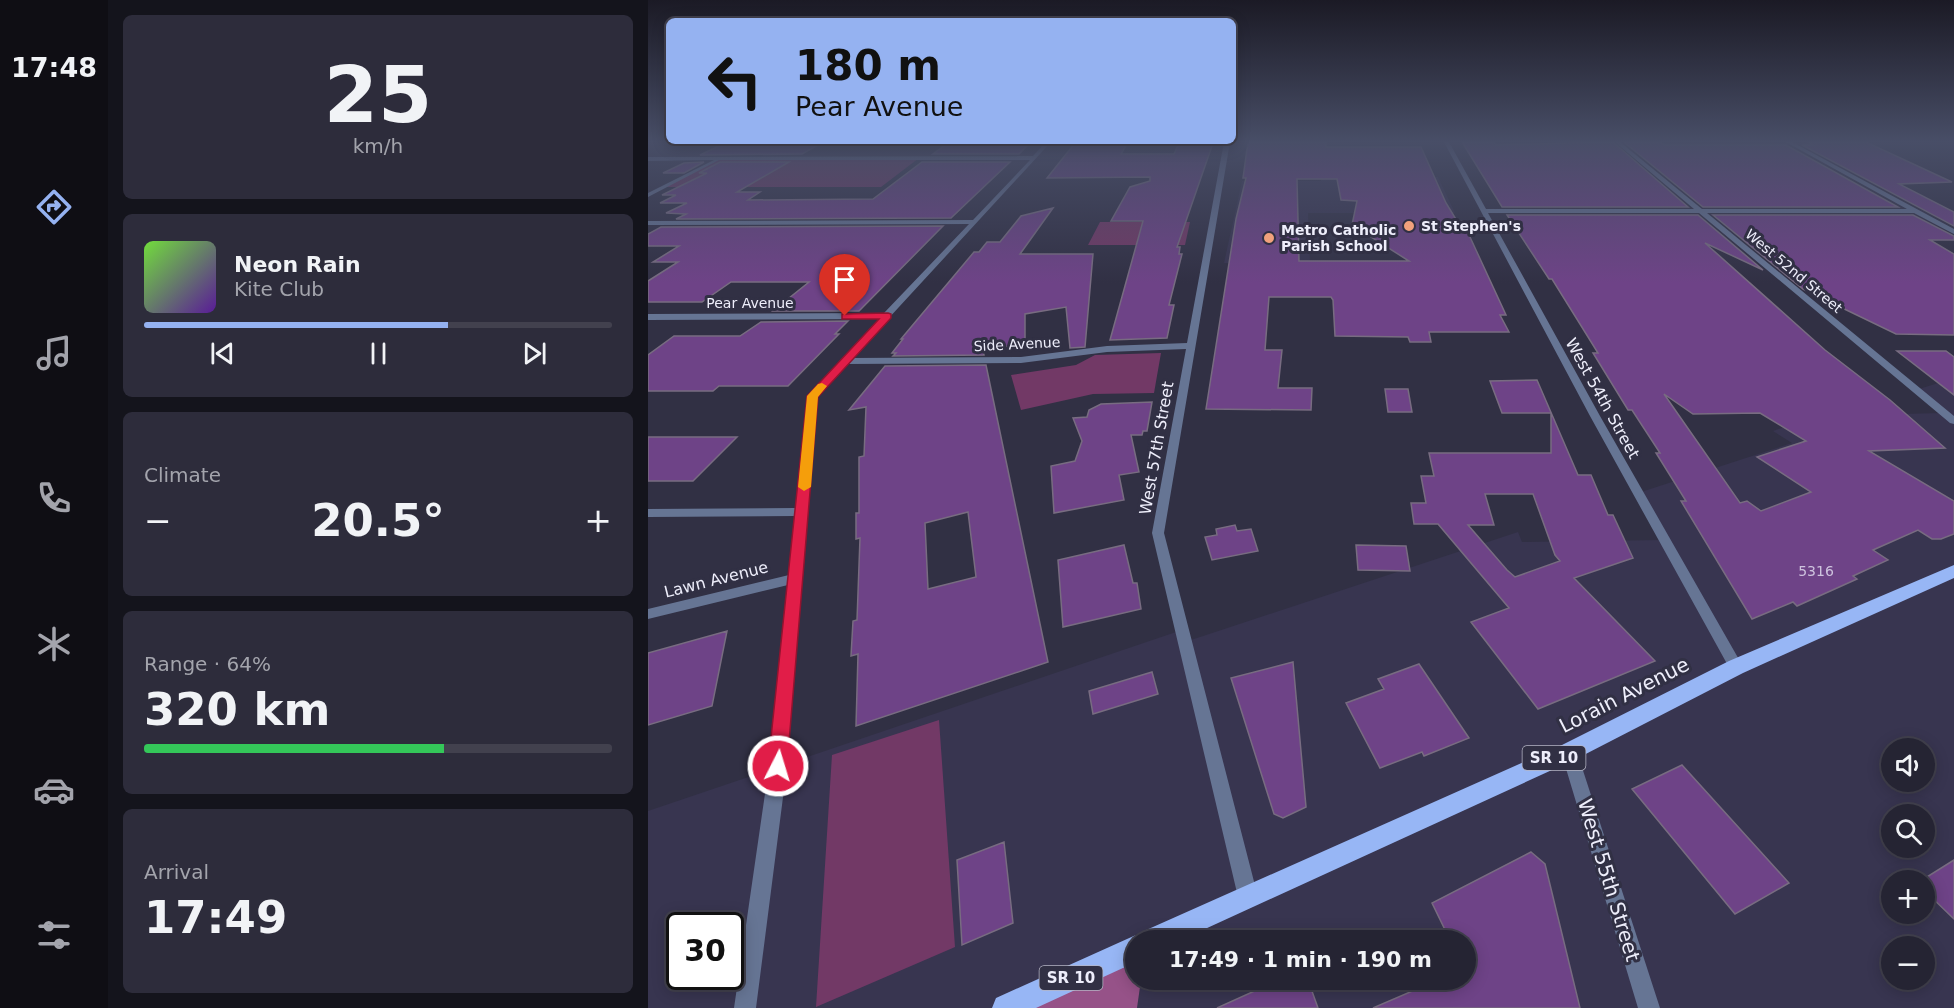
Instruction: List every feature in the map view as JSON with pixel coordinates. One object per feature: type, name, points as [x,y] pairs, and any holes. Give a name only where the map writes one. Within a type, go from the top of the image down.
[{"type":"main road","name":"Lorain Avenue","points":[[1175,930],[1569,752],[1736,667],[1954,572]]},
{"type":"main road","name":"SR 10","points":[[1006,1008],[1125,953]]},
{"type":"street","points":[[745,1008],[778,766],[812,396],[1005,189]]},
{"type":"street","name":"West 57th Street","points":[[1219,189],[1158,533],[1248,897]]},
{"type":"street","name":"West 54th Street","points":[[1472,189],[1736,667]]},
{"type":"street","name":"West 52nd Street","points":[[1674,189],[1954,421]]},
{"type":"street","points":[[1874,189],[1954,232]]},
{"type":"street","points":[[1484,211],[1916,212]]},
{"type":"street","points":[[648,223],[974,222]]},
{"type":"street","name":"Pear Avenue","points":[[648,317],[888,316]]},
{"type":"street","name":"Side Avenue","points":[[845,361],[1021,360],[1107,349],[1191,346]]},
{"type":"street","points":[[648,513],[802,512]]},
{"type":"street","name":"Lawn Avenue","points":[[648,614],[794,579]]},
{"type":"street","name":"West 55th Street","points":[[1569,752],[1648,1008]]},
{"type":"shaded area","name":"Metro Catholic Parish School","points":[[1240,189],[1444,189],[1455,213],[1308,213],[1310,263],[1224,263]]},
{"type":"shaded area","points":[[1100,222],[1190,222],[1185,245],[1088,245]]},
{"type":"shaded area","points":[[1161,353],[1154,393],[1093,394],[1021,410],[1011,375],[1076,365],[1095,355]]},
{"type":"shaded area","points":[[1954,378],[1954,1008],[1137,1008],[1140,990],[1476,990],[1476,930],[1125,930],[1125,946],[1006,1008],[648,1008],[648,811],[1182,630],[1185,642],[1518,532],[1522,542],[1664,540],[1638,493],[1792,443],[1773,431],[1817,416],[1943,413],[1916,390]]},
{"type":"shaded area","points":[[939,720],[955,947],[816,1007],[832,755]]},
{"type":"shaded area","points":[[1125,953],[1125,990],[1140,990],[1137,1008],[1006,1008]]},
{"type":"building","points":[[674,189],[742,189],[737,192],[760,192],[748,200],[873,199],[886,189],[982,189],[951,218],[676,219],[686,214],[666,213],[687,203],[660,203],[676,195],[662,195]]},
{"type":"building","points":[[1129,189],[1197,189],[1177,247],[1180,247],[1179,254],[1182,254],[1169,305],[1174,305],[1167,338],[1110,340],[1143,221],[1111,221]]},
{"type":"building","points":[[1243,189],[1297,189],[1299,261],[1409,261],[1352,225],[1357,201],[1341,200],[1339,189],[1440,189],[1457,221],[1462,221],[1470,237],[1506,315],[1500,315],[1509,332],[1429,332],[1431,342],[1410,342],[1408,337],[1335,336],[1331,297],[1269,297],[1265,350],[1282,350],[1278,388],[1312,388],[1311,410],[1206,409],[1236,219]]},
{"type":"building","points":[[1491,189],[1667,189],[1688,207],[1502,207]]},
{"type":"building","points":[[1681,189],[1866,189],[1898,207],[1703,207]]},
{"type":"building","points":[[1885,189],[1909,189],[1954,212],[1954,226]]},
{"type":"building","points":[[1053,208],[1020,254],[1093,254],[1085,347],[1070,348],[1066,307],[1025,314],[1023,344],[983,350],[984,355],[893,356],[896,353],[892,353],[903,339],[901,339],[974,252],[979,252],[987,242],[1000,242],[1021,216]]},
{"type":"building","points":[[1507,215],[1698,215],[1763,270],[1705,243],[1825,350],[1890,400],[1945,448],[1869,451],[1954,501],[1954,534],[1941,539],[1932,539],[1918,530],[1873,550],[1888,560],[1853,576],[1857,579],[1797,606],[1793,602],[1752,619],[1681,501],[1686,501],[1656,453],[1660,453],[1632,410],[1628,410],[1593,353],[1598,353],[1552,279],[1549,279]],"holes":[[[1664,394],[1693,414],[1760,413],[1806,441],[1757,457],[1811,492],[1761,511],[1747,501],[1740,503]]]},
{"type":"building","points":[[1713,215],[1913,215],[1954,236],[1954,240],[1930,240],[1954,254],[1954,335],[1896,334],[1803,289]]},
{"type":"building","points":[[943,226],[859,311],[773,311],[809,282],[731,282],[702,302],[648,302],[648,281],[678,262],[653,262],[679,246],[648,246],[648,234],[661,227]]},
{"type":"building","points":[[848,321],[835,334],[839,334],[788,386],[719,386],[713,391],[648,391],[648,355],[674,336],[740,336],[761,322]]},
{"type":"building","points":[[1897,351],[1946,351],[1954,357],[1954,395]]},
{"type":"building","points":[[986,365],[1048,662],[856,726],[858,654],[851,656],[853,621],[857,620],[860,538],[856,539],[856,513],[859,513],[859,457],[864,456],[866,407],[849,410],[885,366]],"holes":[[[968,512],[976,577],[928,589],[925,523]]]},
{"type":"building","points":[[1537,380],[1578,475],[1591,475],[1608,515],[1613,515],[1633,558],[1574,578],[1655,661],[1538,709],[1471,622],[1509,608],[1438,524],[1414,524],[1411,503],[1426,503],[1421,476],[1434,476],[1429,453],[1551,453],[1551,413],[1502,413],[1490,381]],"holes":[[[1485,494],[1533,494],[1555,555],[1560,561],[1515,577],[1468,525],[1494,525]]]},
{"type":"building","points":[[1385,389],[1408,389],[1412,412],[1388,412]]},
{"type":"building","points":[[1152,402],[1147,431],[1143,431],[1142,435],[1131,435],[1139,472],[1119,475],[1124,500],[1054,513],[1051,466],[1075,461],[1082,441],[1073,418],[1087,417],[1089,410],[1101,404]]},
{"type":"building","points":[[648,437],[737,437],[693,481],[648,481]]},
{"type":"building","points":[[1235,525],[1237,531],[1251,529],[1258,551],[1212,560],[1205,537],[1217,535],[1216,529]]},
{"type":"building","points":[[1124,545],[1133,583],[1137,583],[1141,609],[1063,627],[1058,560]]},
{"type":"building","points":[[1356,545],[1406,546],[1410,571],[1358,570]]},
{"type":"building","points":[[727,631],[712,706],[648,725],[648,653]]},
{"type":"building","points":[[1293,662],[1306,807],[1283,818],[1274,814],[1231,678]]},
{"type":"building","points":[[1419,664],[1469,738],[1424,756],[1422,752],[1380,768],[1346,703],[1384,689],[1378,679]]},
{"type":"building","points":[[1152,672],[1158,694],[1093,714],[1089,691]]},
{"type":"building","points":[[1682,765],[1789,883],[1735,914],[1632,789]]},
{"type":"building","points":[[1004,842],[1013,923],[962,945],[957,860]]},
{"type":"building","points":[[1531,852],[1545,864],[1580,1008],[1373,1008],[1415,990],[1476,990],[1476,930],[1445,930],[1432,903]]},
{"type":"building","points":[[1954,860],[1954,919],[1935,901],[1935,872]]},
{"type":"building","points":[[1257,990],[1312,990],[1318,1008],[1217,1008]]},
{"type":"slow traffic","points":[[804,487],[812,396],[822,386]]},
{"type":"place","name":"St Stephen's","points":[[1409,226]]},
{"type":"place","name":"Metro Catholic Parish School","points":[[1269,238]]},
{"type":"route","points":[[778,766],[812,396],[888,316],[845,316]]}]
